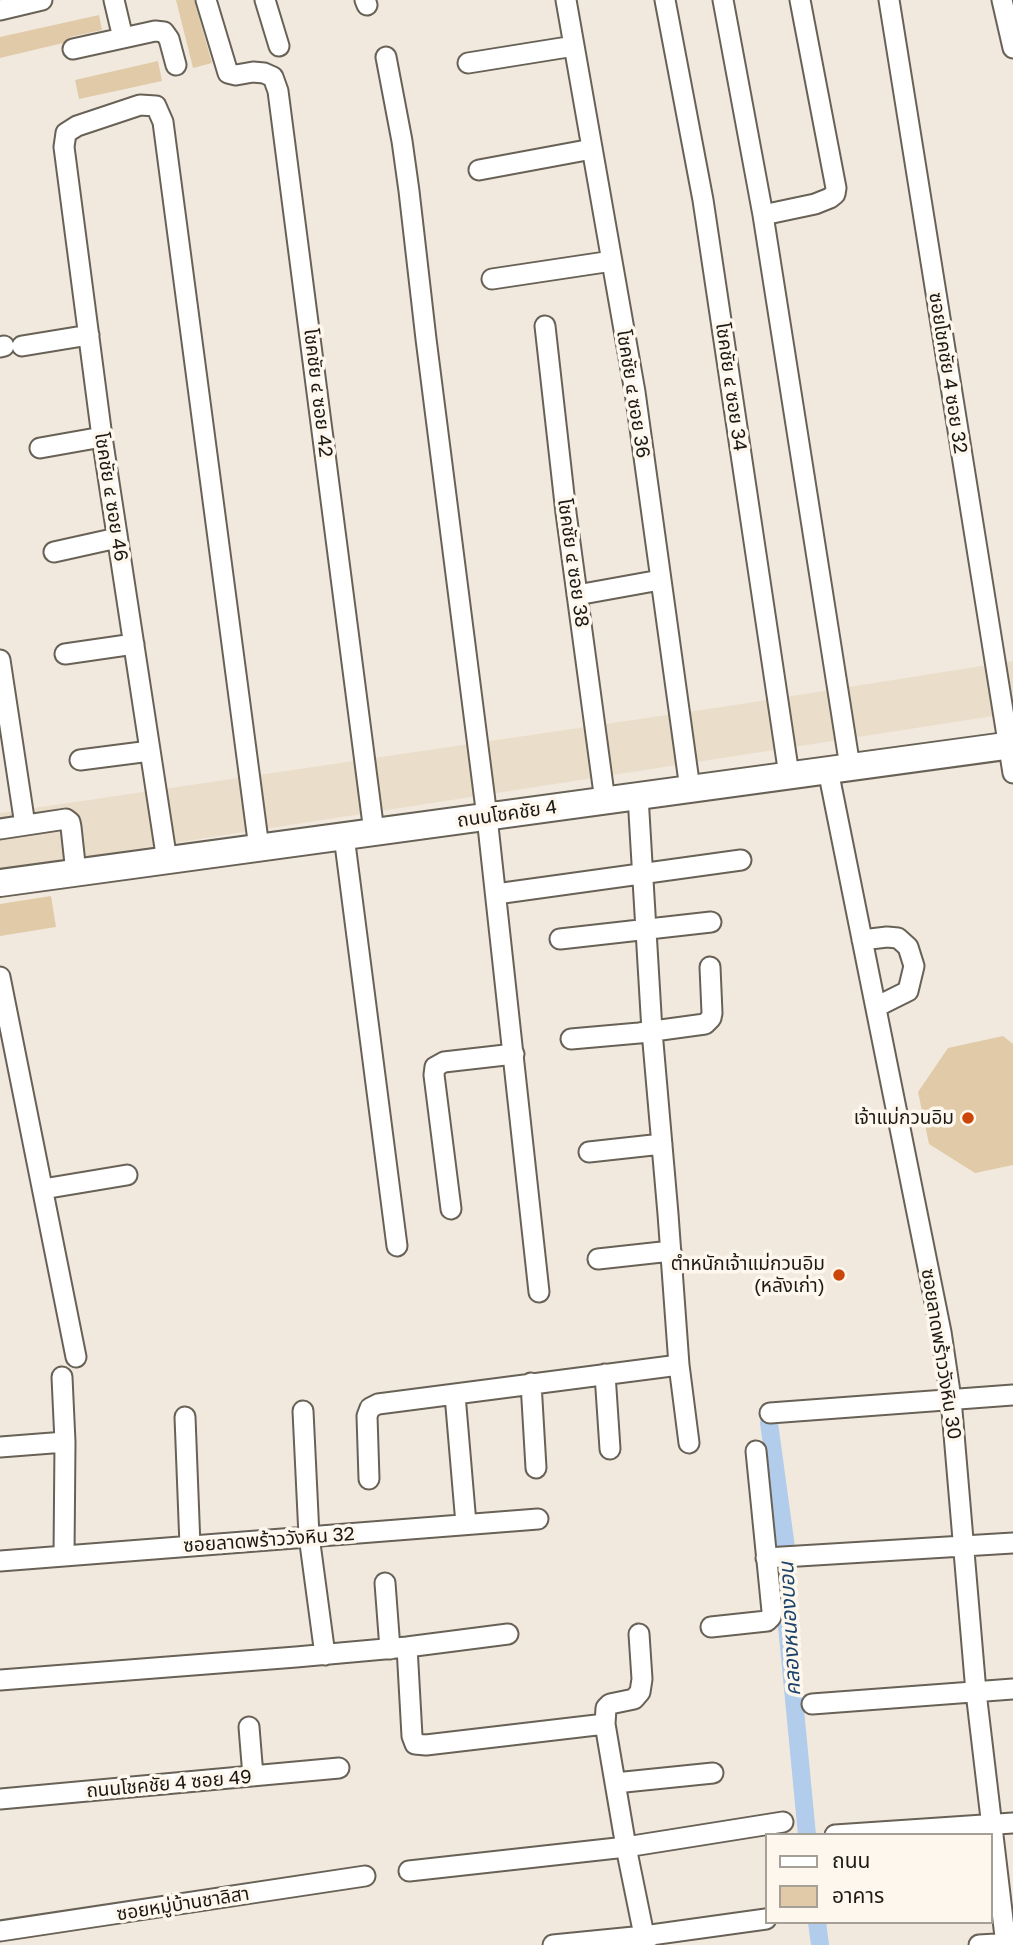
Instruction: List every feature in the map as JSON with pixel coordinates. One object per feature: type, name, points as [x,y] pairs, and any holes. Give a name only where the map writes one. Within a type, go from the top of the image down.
[{"type":"street","points":[[8,6],[42,0]]},
{"type":"street","points":[[114,0],[123,38]]},
{"type":"street","name":"โชคชัย ๔ ซอย 42","points":[[206,0],[228,73],[264,73],[273,77],[278,91],[374,832]]},
{"type":"street","points":[[265,0],[279,46]]},
{"type":"street","name":"โชคชัย ๔ ซอย 36","points":[[566,0],[635,392],[690,789]]},
{"type":"street","name":"โชคชัย ๔ ซอย 34","points":[[665,0],[703,200],[789,775]]},
{"type":"street","name":"ซอยลาดพร้าววังหิน 30","points":[[723,0],[763,215],[862,940],[941,1332],[951,1399],[976,1692],[1008,1944]]},
{"type":"street","points":[[763,215],[815,204],[835,194],[800,0]]},
{"type":"street","name":"ซอยโชคชัย 4 ซอย 32","points":[[888,0],[1011,745],[1013,773]]},
{"type":"street","points":[[1002,0],[1013,48]]},
{"type":"street","points":[[74,49],[155,31],[164,32],[169,39],[176,65]]},
{"type":"street","points":[[468,63],[575,46]]},
{"type":"street","points":[[386,57],[409,191],[487,817],[539,1292]]},
{"type":"street","name":"โชคชัย ๔ ซอย 46","points":[[167,861],[102,437],[64,147],[66,133],[77,126],[141,105],[156,106],[163,122],[259,848]]},
{"type":"street","points":[[479,170],[592,149]]},
{"type":"street","points":[[492,279],[612,261]]},
{"type":"street","name":"โชคชัย ๔ ซอย 38","points":[[545,326],[566,513],[605,801]]},
{"type":"street","points":[[9,346],[89,335]]},
{"type":"street","points":[[40,447],[102,437]]},
{"type":"street","points":[[54,552],[117,538]]},
{"type":"street","points":[[577,595],[660,580]]},
{"type":"street","points":[[65,654],[134,644]]},
{"type":"street","points":[[0,660],[24,825]]},
{"type":"street","name":"ถนนโชคชัย 4","points":[[0,883],[1011,745]]},
{"type":"street","points":[[80,760],[150,751]]},
{"type":"street","points":[[638,796],[652,1031],[678,1365],[689,1443]]},
{"type":"street","points":[[0,829],[66,819],[70,822],[76,873]]},
{"type":"street","points":[[344,836],[397,1247]]},
{"type":"street","points":[[496,894],[741,860]]},
{"type":"street","points":[[560,939],[711,922]]},
{"type":"street","points":[[862,940],[887,937],[898,939],[908,947],[914,966],[908,991],[876,1007]]},
{"type":"street","points":[[571,1039],[705,1024],[711,1018],[710,967]]},
{"type":"street","points":[[0,977],[76,1357]]},
{"type":"street","points":[[450,1209],[435,1067],[444,1062],[514,1054]]},
{"type":"street","points":[[589,1152],[662,1144]]},
{"type":"street","points":[[43,1189],[127,1175]]},
{"type":"street","points":[[598,1259],[671,1251]]},
{"type":"street","points":[[369,1479],[367,1416],[370,1408],[378,1404],[678,1365]]},
{"type":"street","points":[[605,1374],[610,1449]]},
{"type":"street","points":[[62,1377],[65,1442],[64,1556]]},
{"type":"street","points":[[531,1383],[536,1468]]},
{"type":"street","points":[[455,1395],[466,1524]]},
{"type":"street","points":[[770,1413],[1013,1395]]},
{"type":"street","points":[[303,1410],[309,1536],[325,1655]]},
{"type":"street","points":[[185,1417],[190,1546]]},
{"type":"street","points":[[0,1447],[65,1442]]},
{"type":"street","points":[[711,1627],[767,1621],[771,1617],[781,1557],[756,1451]]},
{"type":"street","name":"ซอยลาดพร้าววังหิน 32","points":[[0,1561],[538,1519]]},
{"type":"street","points":[[781,1557],[1013,1543]]},
{"type":"street","points":[[386,1583],[415,1744],[426,1745],[605,1724]]},
{"type":"street","points":[[0,1680],[325,1655],[508,1634]]},
{"type":"street","points":[[639,1634],[642,1679],[640,1692],[634,1699],[611,1704],[606,1708],[605,1724],[645,1940]]},
{"type":"street","points":[[812,1704],[1013,1689]]},
{"type":"street","points":[[249,1727],[253,1776]]},
{"type":"street","name":"ถนนโชคชัย 4 ซอย 49","points":[[0,1799],[339,1768]]},
{"type":"street","points":[[615,1783],[713,1773]]},
{"type":"street","points":[[409,1871],[626,1847],[783,1822]]},
{"type":"street","points":[[866,1833],[1013,1824]]},
{"type":"street","name":"ซอยหมู่บ้านชาลิสา","points":[[0,1931],[365,1876]]},
{"type":"street","points":[[554,1945],[645,1940],[764,1919]]},
{"type":"street","points":[[979,1945],[1008,1944]]},
{"type":"shaded area","points":[[1013,661],[1013,713],[0,870],[0,813],[728,706]]},
{"type":"building","points":[[176,0],[194,0],[212,63],[193,68]]},
{"type":"building","points":[[99,15],[102,30],[70,37],[63,43],[0,58],[0,37]]},
{"type":"building","points":[[158,61],[162,81],[79,99],[75,80]]},
{"type":"building","points":[[51,896],[56,927],[0,936],[0,904]]},
{"type":"building","name":"เจ้าแม่กวนอิม","points":[[1003,1036],[1013,1044],[1013,1165],[975,1173],[929,1144],[918,1092],[948,1048]]},
{"type":"waterway","name":"คลองหนองบอน","points":[[769,1423],[787,1555],[787,1626],[807,1833]]},
{"type":"waterway","name":"คลองหนองบอน","points":[[817,1924],[820,1945]]},
{"type":"place","name":"เจ้าแม่กวนอิม","points":[[968,1118]]},
{"type":"place","name":"ตำหนักเจ้าแม่กวนอิม (หลังเก่า)","points":[[839,1275]]}]
